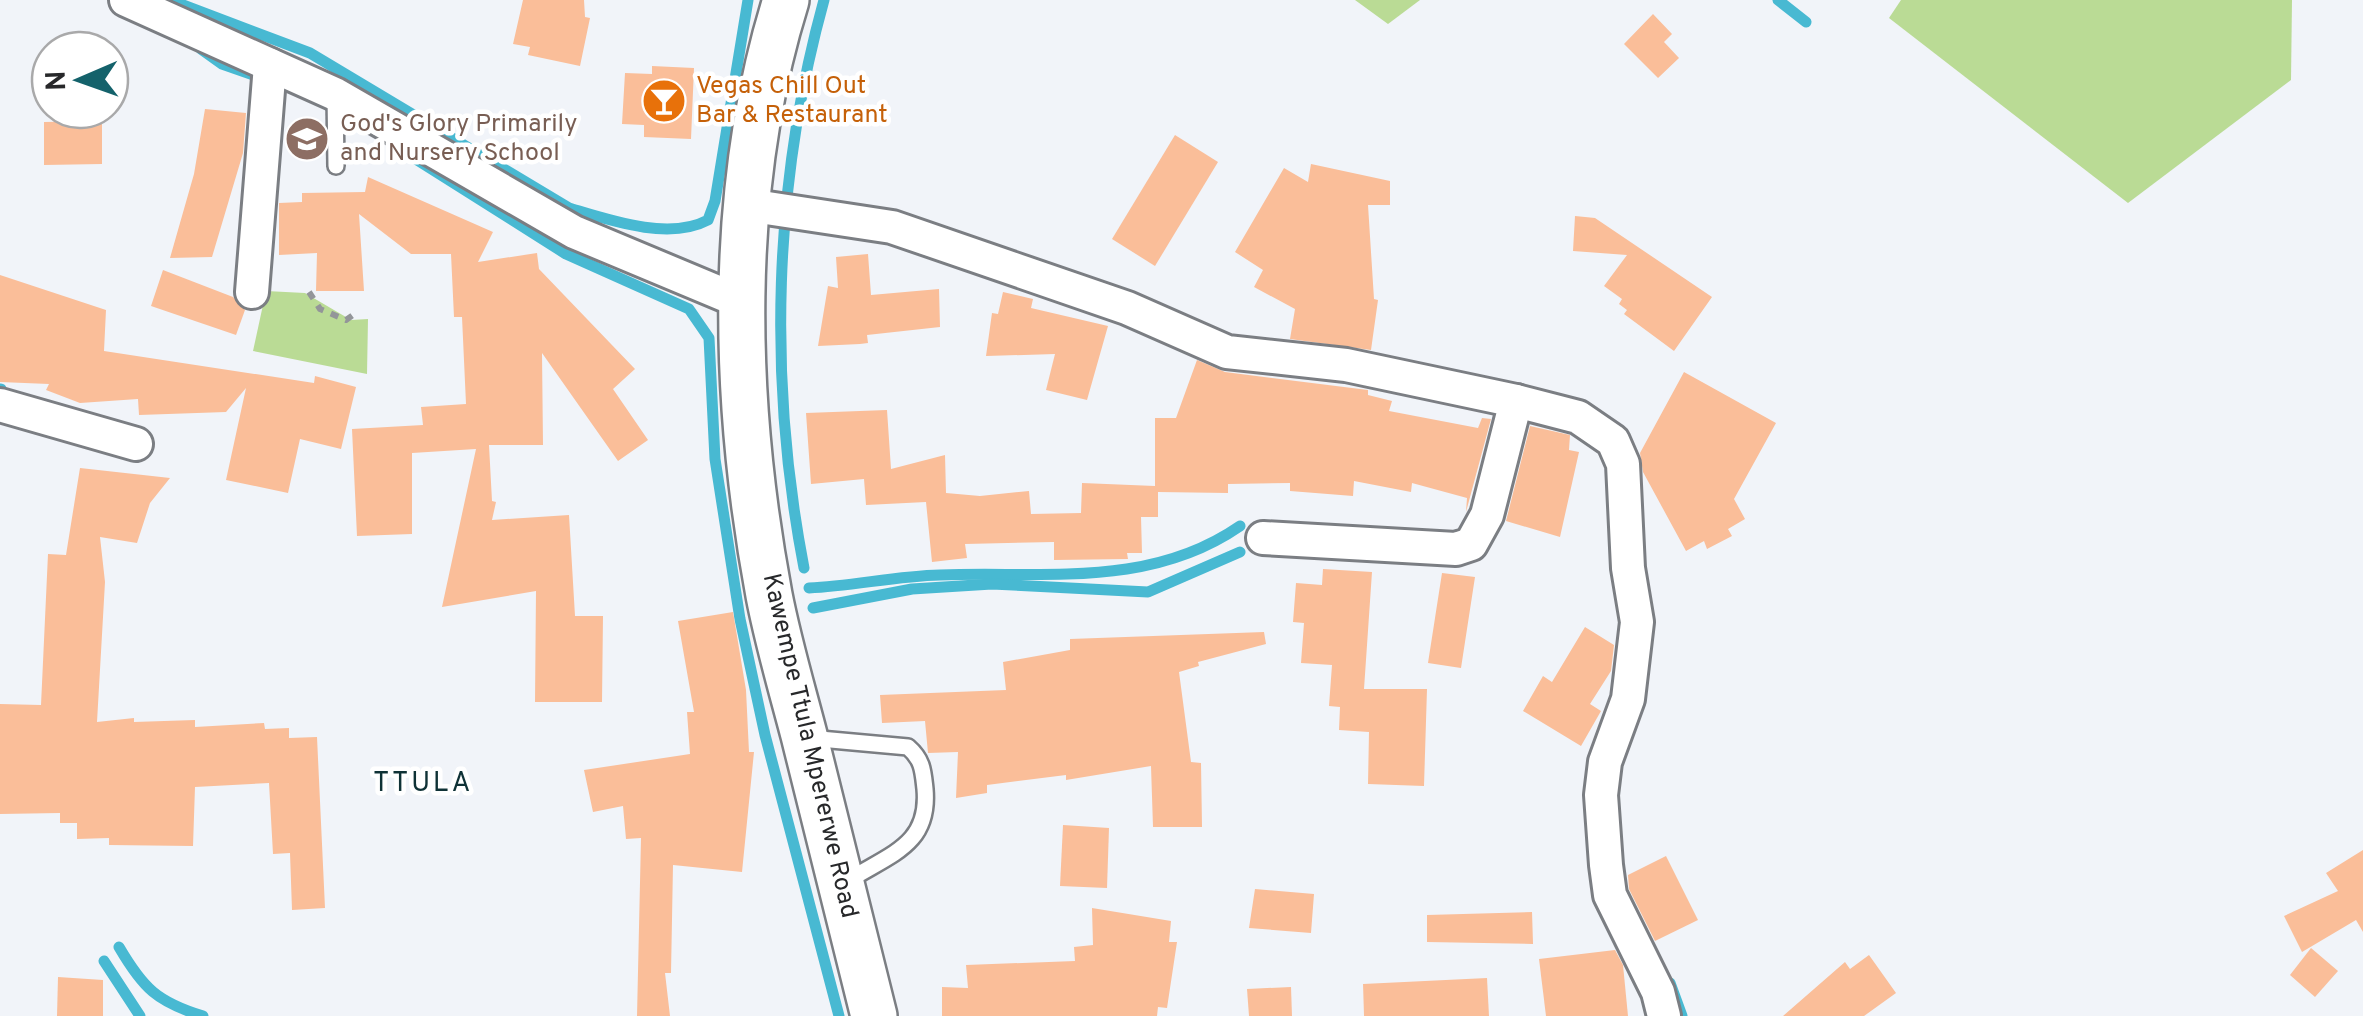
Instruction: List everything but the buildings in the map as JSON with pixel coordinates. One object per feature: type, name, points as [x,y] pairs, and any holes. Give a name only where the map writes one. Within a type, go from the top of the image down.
[{"type":"street","points":[[126,0],[335,94],[574,232],[739,301]]},
{"type":"street","name":"Kawempe Ttula Mpererwe Road","points":[[786,0],[770,53],[747,205],[739,301],[769,595],[874,1016]]},
{"type":"street","points":[[252,292],[270,65]]},
{"type":"street","points":[[747,205],[892,227],[1127,308],[1226,352],[1346,365],[1516,401],[1578,418],[1613,441],[1624,464],[1628,568],[1637,622],[1628,699],[1605,762],[1601,795],[1606,865],[1610,895],[1658,992],[1664,1016]]},
{"type":"street","points":[[1263,538],[1456,549],[1472,544],[1487,515],[1516,401]]},
{"type":"street","points":[[0,404],[136,444]]},
{"type":"lane","points":[[335,94],[336,166]]},
{"type":"lane","points":[[804,738],[908,747],[921,760],[927,812],[920,834],[841,885]]},
{"type":"path","points":[[309,292],[334,318],[346,320],[353,314]]},
{"type":"green space","points":[[1355,0],[1420,0],[1388,24]]},
{"type":"green space","points":[[1901,0],[2292,0],[2291,80],[2128,203],[1889,18]]},
{"type":"green space","points":[[266,291],[305,293],[351,320],[368,319],[367,374],[253,351]]},
{"type":"waterway","points":[[170,0],[310,53],[569,208],[657,229],[675,229],[708,220],[715,201],[748,0]]},
{"type":"waterway","points":[[804,568],[785,426],[781,283],[794,140],[824,0]]},
{"type":"waterway","points":[[1778,0],[1806,22]]},
{"type":"waterway","points":[[201,49],[222,64],[265,79]]},
{"type":"waterway","points":[[400,149],[566,254],[689,309],[709,338],[715,459],[740,619],[765,735],[839,1016]]},
{"type":"waterway","points":[[809,588],[924,576],[1094,573],[1132,568],[1169,560],[1240,526]]},
{"type":"waterway","points":[[813,608],[912,589],[992,584],[1148,592],[1240,552]]},
{"type":"waterway","points":[[119,947],[153,992],[203,1016]]},
{"type":"waterway","points":[[104,961],[140,1016]]},
{"type":"waterway","points":[[1670,983],[1682,1016]]},
{"type":"place","name":"Vegas Chill Out Bar & Restaurant","points":[[664,101]]},
{"type":"place","name":"God's Glory Primarily and Nursery School","points":[[307,139]]},
{"type":"district","name":"TTULA","points":[[423,784]]}]
